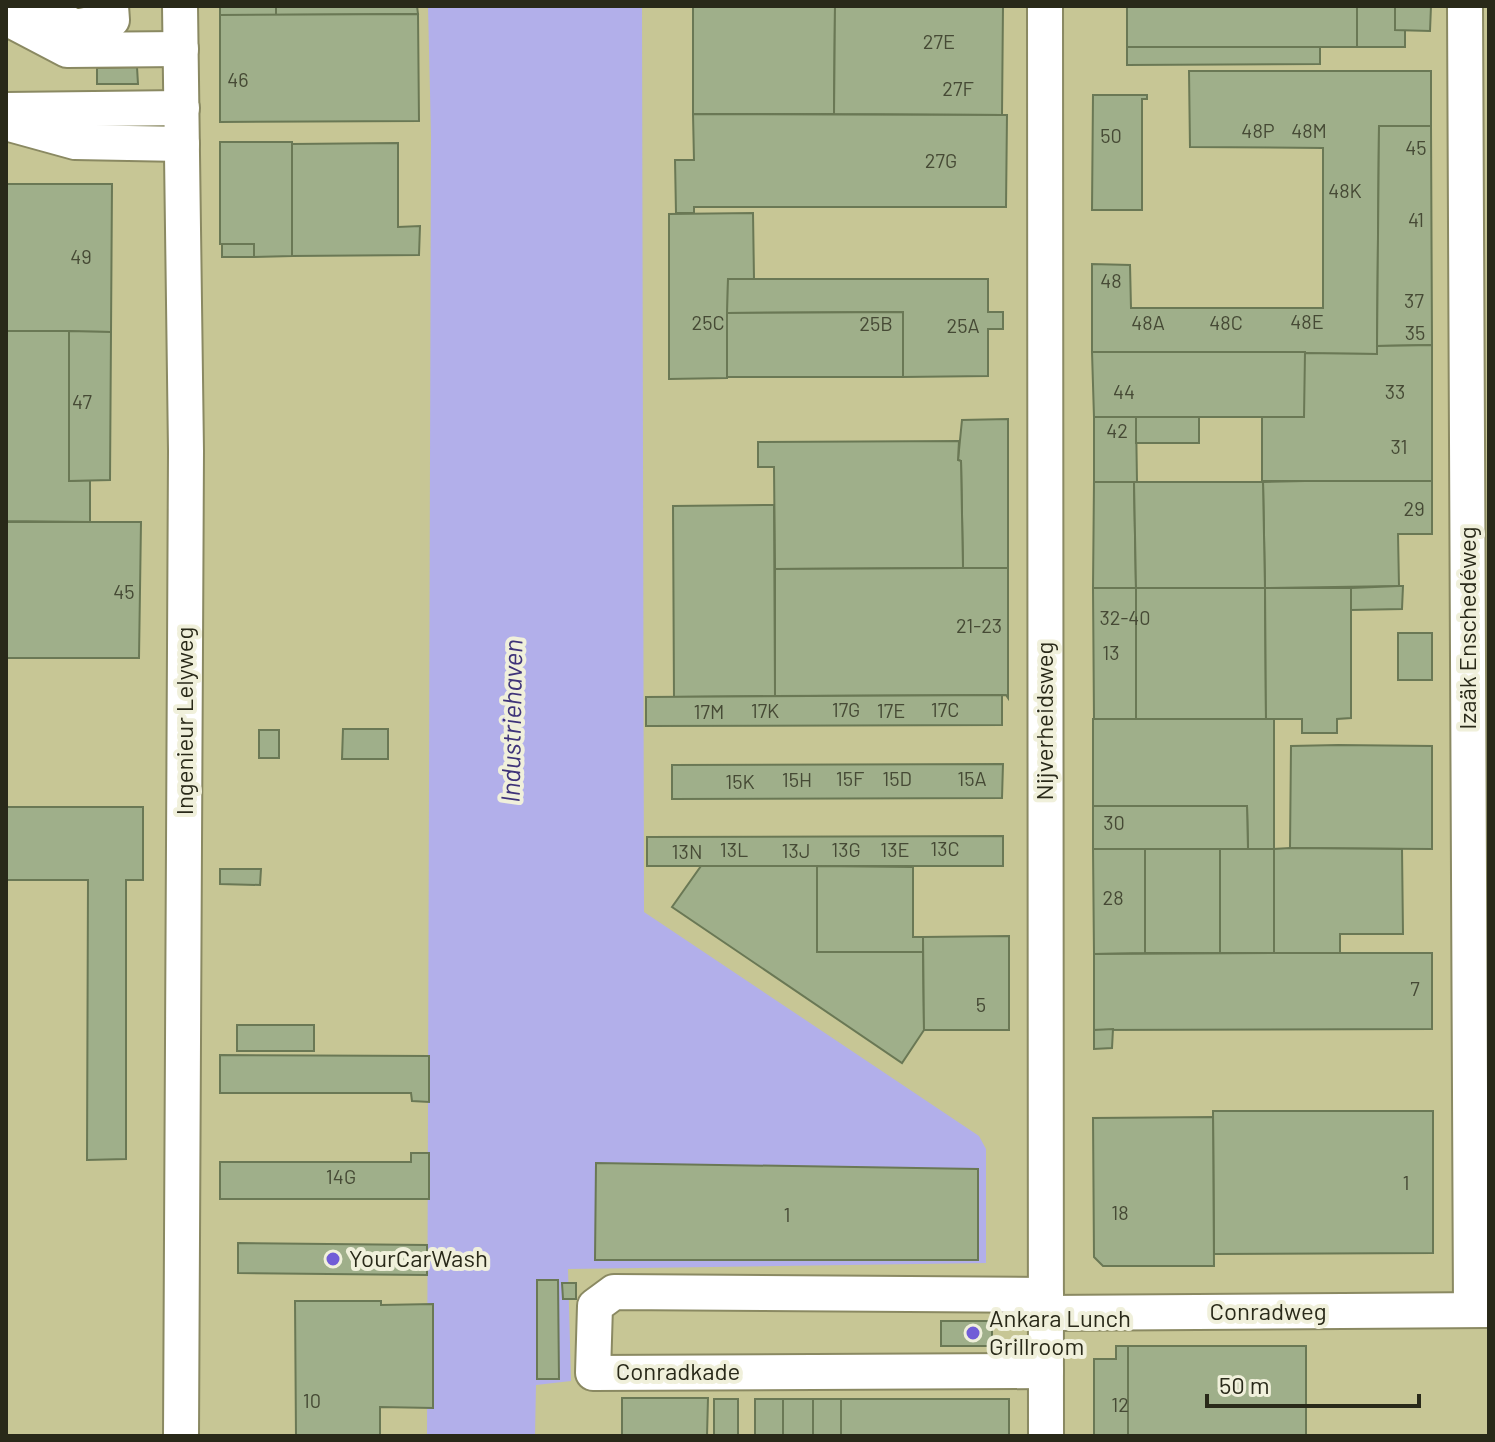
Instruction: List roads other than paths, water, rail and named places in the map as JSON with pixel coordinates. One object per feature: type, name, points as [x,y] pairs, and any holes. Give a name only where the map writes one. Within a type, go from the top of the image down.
[{"type":"street","points":[[38,6],[75,27],[112,20],[111,6]]},
{"type":"street","name":"Ingenieur Lelyweg","points":[[180,6],[186,499],[181,1436]]},
{"type":"street","name":"Nijverheidsweg","points":[[1045,6],[1046,1436]]},
{"type":"street","name":"Izaäk Enschedéweg","points":[[1465,6],[1477,233],[1480,1310]]},
{"type":"street","points":[[6,18],[67,50],[181,49]]},
{"type":"street","points":[[6,110],[182,108]]},
{"type":"street","points":[[6,123],[75,142],[182,144]]},
{"type":"street","name":"Conradkade","points":[[1046,1304],[614,1292],[595,1306],[593,1373],[1046,1371]]},
{"type":"street","name":"Conradweg","points":[[1046,1304],[1480,1310]]},
{"type":"water","name":"Industriehaven","points":[[428,6],[642,6],[644,912],[979,1136],[986,1149],[986,1263],[568,1269],[571,1381],[536,1385],[535,1436],[427,1436],[431,136]]},
{"type":"place","name":"YourCarWash","points":[[333,1259]]},
{"type":"place","name":"Ankara Lunch Grillroom","points":[[973,1333]]}]
